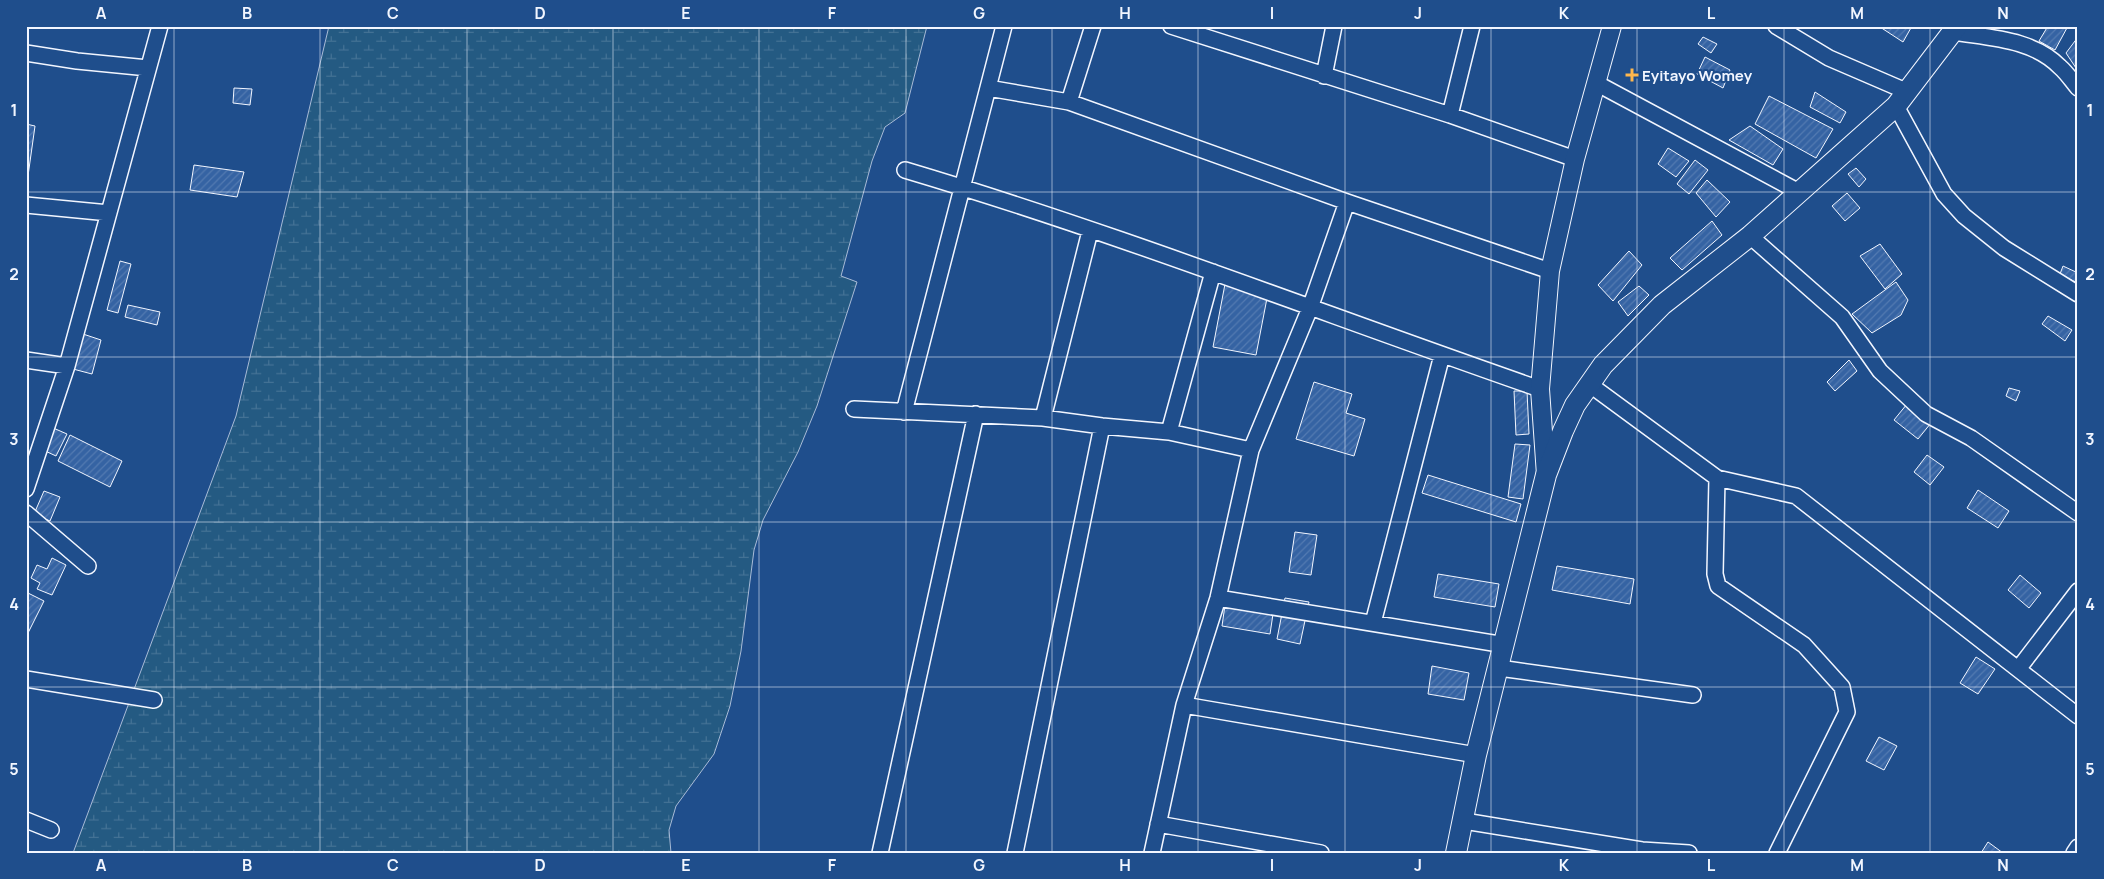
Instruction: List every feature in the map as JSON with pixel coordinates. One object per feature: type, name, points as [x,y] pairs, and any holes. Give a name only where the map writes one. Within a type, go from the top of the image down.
[{"type":"main road","points":[[1456,853],[1476,755],[1546,475],[1562,431],[1575,405],[1615,351],[1662,305],[1750,236],[1902,99],[1956,29]]},
{"type":"street","points":[[26,489],[67,366],[160,26]]},
{"type":"street","points":[[904,412],[1004,26]]},
{"type":"street","points":[[1069,102],[1093,26]]},
{"type":"street","points":[[1171,26],[1208,32],[1324,76],[1450,115],[1575,159]]},
{"type":"street","points":[[1324,76],[1334,26]]},
{"type":"street","points":[[1450,115],[1472,26]]},
{"type":"street","points":[[1546,475],[1540,389],[1550,270],[1575,159],[1612,26]]},
{"type":"street","points":[[1776,26],[1828,58],[1902,99],[1944,194],[1964,216],[2004,248],[2078,294]]},
{"type":"street","points":[[1956,29],[2019,43],[2039,52],[2060,66],[2078,88]]},
{"type":"street","points":[[26,53],[77,61],[148,68]]},
{"type":"street","points":[[1596,83],[1799,192]]},
{"type":"street","points":[[988,88],[1069,102],[1347,202],[1550,270]]},
{"type":"street","points":[[905,170],[962,187],[1213,272],[1540,389]]},
{"type":"street","points":[[1152,853],[1184,705],[1218,598],[1251,450],[1310,308],[1347,202]]},
{"type":"street","points":[[26,205],[109,212]]},
{"type":"street","points":[[1043,418],[1090,230]]},
{"type":"street","points":[[1750,236],[1842,317],[1880,371],[1926,414],[1971,438],[2078,513]]},
{"type":"street","points":[[1169,432],[1213,272]]},
{"type":"street","points":[[1372,623],[1442,355]]},
{"type":"street","points":[[26,360],[67,366]]},
{"type":"street","points":[[1589,384],[1717,478],[1796,496],[2019,668],[2078,716]]},
{"type":"street","points":[[854,409],[1043,418],[1169,432],[1251,450]]},
{"type":"street","points":[[880,853],[976,414]]},
{"type":"street","points":[[1014,853],[1102,426]]},
{"type":"street","points":[[1717,478],[1715,574],[1718,586],[1804,645],[1842,687],[1847,712],[1777,853]]},
{"type":"street","points":[[26,513],[88,566]]},
{"type":"street","points":[[2019,668],[2078,591]]},
{"type":"street","points":[[1218,598],[1505,645]]},
{"type":"street","points":[[1499,668],[1693,694]]},
{"type":"street","points":[[26,679],[154,700]]},
{"type":"street","points":[[1184,705],[1476,755]]},
{"type":"street","points":[[26,820],[50,830]]},
{"type":"street","points":[[1464,821],[1642,851],[1690,853]]},
{"type":"street","points":[[1158,824],[1321,853]]},
{"type":"street","points":[[2074,853],[2078,847]]},
{"type":"green space","points":[[329,26],[927,26],[905,113],[885,127],[872,161],[841,276],[857,282],[817,406],[798,452],[763,520],[754,550],[741,651],[730,706],[714,754],[676,806],[669,830],[671,853],[73,853],[236,416]]},
{"type":"building","points":[[1880,26],[1912,26],[1903,42],[1880,27]]},
{"type":"building","points":[[2048,26],[2068,26],[2055,50],[2039,41]]},
{"type":"building","points":[[1703,37],[1717,44],[1711,53],[1698,44]]},
{"type":"building","points":[[2078,37],[2078,66],[2076,68],[2066,53]]},
{"type":"building","points":[[1705,57],[1730,70],[1723,88],[1697,74]]},
{"type":"building","points":[[234,88],[252,89],[250,105],[233,103]]},
{"type":"building","points":[[1815,92],[1846,112],[1840,123],[1810,107]]},
{"type":"building","points":[[1769,96],[1833,129],[1816,158],[1755,124]]},
{"type":"building","points":[[26,124],[35,126],[27,183],[26,183]]},
{"type":"building","points":[[1750,126],[1783,149],[1773,165],[1729,140]]},
{"type":"building","points":[[1668,148],[1689,161],[1676,177],[1658,164]]},
{"type":"building","points":[[1695,160],[1708,170],[1689,194],[1677,184]]},
{"type":"building","points":[[194,165],[244,172],[237,197],[190,190]]},
{"type":"building","points":[[1856,168],[1866,179],[1859,187],[1848,174]]},
{"type":"building","points":[[1707,180],[1730,202],[1716,217],[1696,193]]},
{"type":"building","points":[[1847,193],[1860,208],[1845,221],[1832,206]]},
{"type":"building","points":[[1712,221],[1722,235],[1682,270],[1670,258]]},
{"type":"building","points":[[1880,244],[1902,274],[1885,289],[1860,256]]},
{"type":"building","points":[[1629,251],[1642,265],[1613,301],[1598,285]]},
{"type":"building","points":[[120,261],[131,264],[118,313],[107,310]]},
{"type":"building","points":[[2063,266],[2078,273],[2077,283],[2060,274]]},
{"type":"building","points":[[1896,282],[1908,300],[1901,315],[1872,333],[1852,314]]},
{"type":"building","points":[[1225,284],[1268,293],[1256,355],[1213,347]]},
{"type":"building","points":[[1639,286],[1649,295],[1628,316],[1618,302]]},
{"type":"building","points":[[128,305],[160,312],[157,325],[125,317]]},
{"type":"building","points":[[2048,316],[2072,330],[2065,341],[2042,324]]},
{"type":"building","points":[[83,334],[101,340],[92,374],[73,369]]},
{"type":"building","points":[[1849,360],[1857,371],[1835,391],[1827,382]]},
{"type":"building","points":[[1314,382],[1352,394],[1346,413],[1365,419],[1354,456],[1296,439]]},
{"type":"building","points":[[2009,388],[2020,391],[2016,401],[2006,396]]},
{"type":"building","points":[[1514,391],[1527,391],[1529,434],[1516,435]]},
{"type":"building","points":[[1907,404],[1931,423],[1918,439],[1894,420]]},
{"type":"building","points":[[51,427],[67,434],[56,456],[41,449]]},
{"type":"building","points":[[70,435],[122,461],[110,487],[58,461]]},
{"type":"building","points":[[1515,444],[1530,445],[1523,499],[1508,497]]},
{"type":"building","points":[[1927,455],[1944,467],[1930,485],[1914,472]]},
{"type":"building","points":[[1428,475],[1521,504],[1516,522],[1422,493]]},
{"type":"building","points":[[1978,490],[2009,511],[1998,528],[1967,508]]},
{"type":"building","points":[[44,491],[60,497],[50,521],[34,514]]},
{"type":"building","points":[[1295,532],[1317,535],[1311,575],[1289,572]]},
{"type":"building","points":[[52,558],[66,565],[52,595],[37,589],[40,583],[31,578],[37,565],[47,569]]},
{"type":"building","points":[[1557,566],[1634,579],[1630,604],[1552,590]]},
{"type":"building","points":[[1438,574],[1499,584],[1495,607],[1434,597]]},
{"type":"building","points":[[2020,575],[2041,593],[2029,608],[2008,590]]},
{"type":"building","points":[[26,592],[44,601],[26,637]]},
{"type":"building","points":[[1285,598],[1309,602],[1300,644],[1277,639]]},
{"type":"building","points":[[1225,605],[1273,614],[1270,634],[1222,626]]},
{"type":"building","points":[[1976,657],[1995,669],[1978,694],[1960,683]]},
{"type":"building","points":[[1432,666],[1469,673],[1464,700],[1428,694]]},
{"type":"building","points":[[1879,737],[1897,746],[1884,770],[1866,761]]},
{"type":"building","points":[[1988,842],[2003,853],[1981,853]]},
{"type":"place","name":"Eyitayo Womey","points":[[1632,75]]}]
